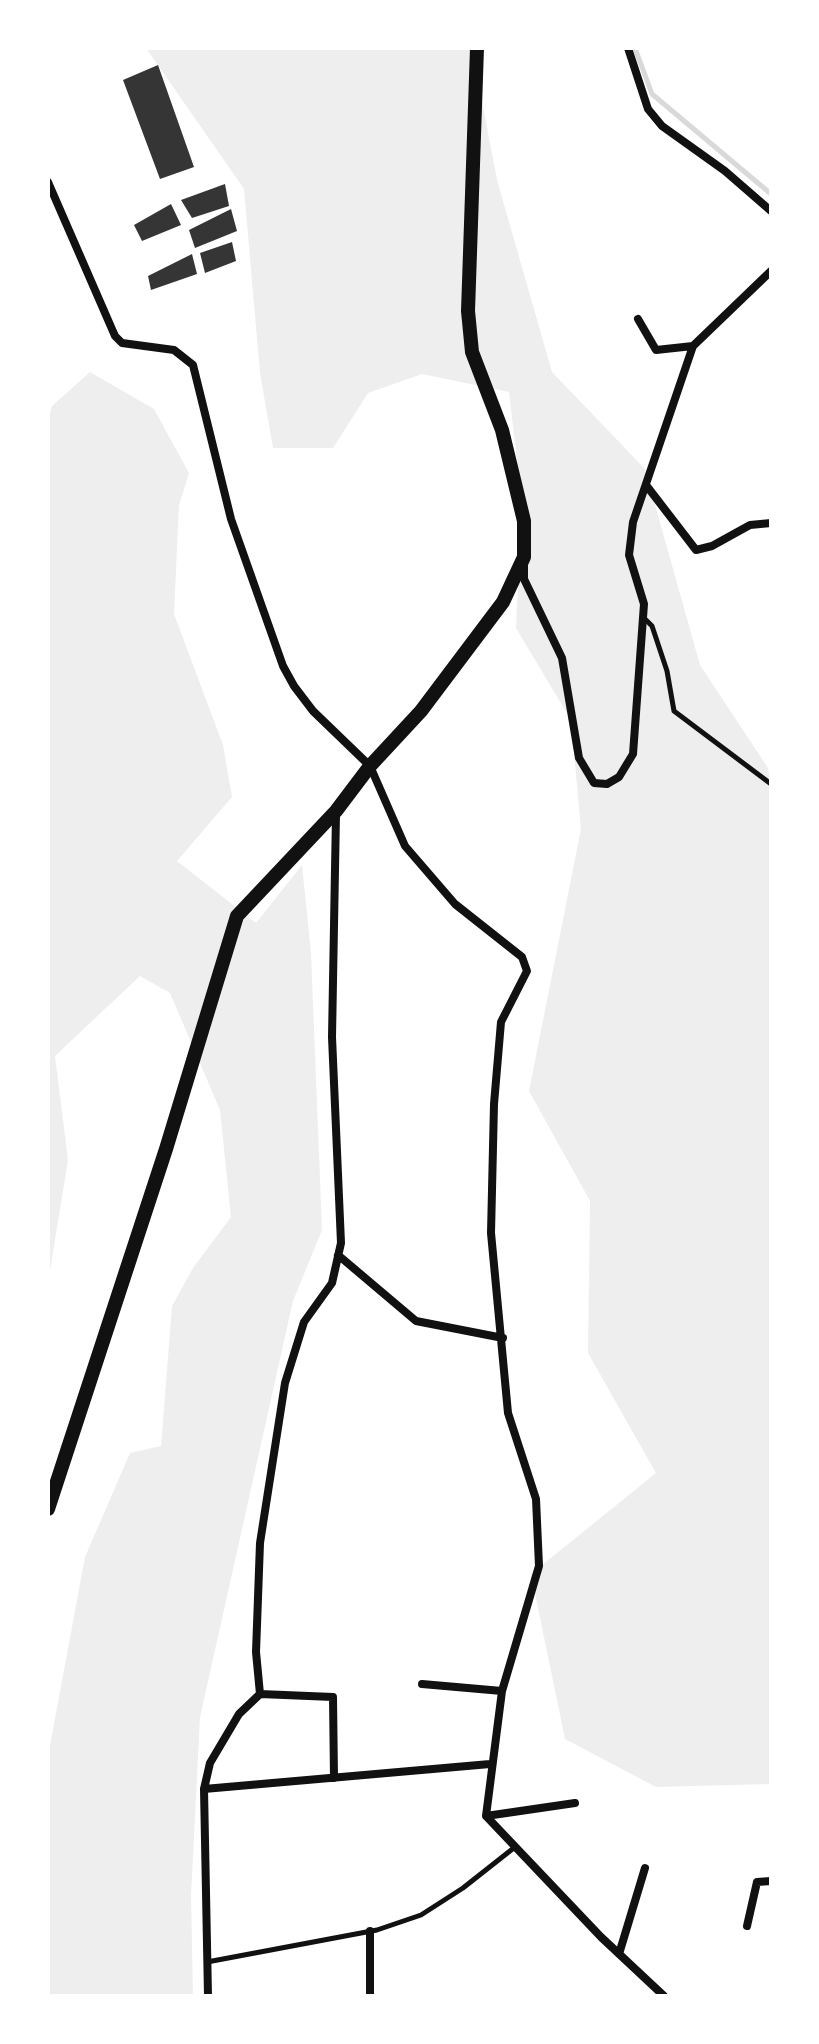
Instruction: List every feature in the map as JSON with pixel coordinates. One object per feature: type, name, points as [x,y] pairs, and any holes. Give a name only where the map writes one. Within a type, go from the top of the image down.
[{"type":"street","points":[[477,48],[468,311],[472,352],[506,445],[524,521],[524,579],[562,658],[579,758],[594,783],[607,784],[619,777],[633,754],[644,604],[629,555],[633,522],[693,346],[771,271]]},
{"type":"street","points":[[628,48],[648,109],[662,126],[725,171],[771,211]]},
{"type":"street","points":[[48,182],[115,336],[122,343],[174,350],[193,365],[231,519],[283,666],[313,711],[370,766],[405,846],[455,904],[522,957],[527,971],[501,1022],[494,1104],[491,1233],[508,1413],[536,1499],[539,1566],[502,1691],[490,1764],[486,1816],[619,1954],[664,1996]]},
{"type":"street","points":[[638,319],[656,350],[693,346]]},
{"type":"street","points":[[646,485],[696,550],[712,546],[750,525],[771,523]]},
{"type":"street","points":[[48,1509],[237,916],[336,811],[370,766],[421,711],[503,602],[524,557]]},
{"type":"street","points":[[208,1996],[204,1789],[210,1763],[232,1727],[260,1694],[256,1652],[260,1543],[285,1383],[304,1322],[332,1283],[341,1243],[332,1037],[336,811]]},
{"type":"street","points":[[338,1255],[416,1321],[503,1338]]},
{"type":"street","points":[[422,1684],[502,1691]]},
{"type":"street","points":[[260,1694],[333,1697],[334,1778]]},
{"type":"street","points":[[204,1789],[490,1764]]},
{"type":"street","points":[[486,1816],[575,1803]]},
{"type":"street","points":[[619,1954],[645,1868]]},
{"type":"street","points":[[747,1926],[757,1882],[771,1881]]},
{"type":"street","points":[[370,1931],[370,1996]]},
{"type":"lane","points":[[643,617],[652,626],[667,671],[674,711],[771,784]]},
{"type":"lane","points":[[207,1962],[370,1931],[421,1915],[463,1888],[516,1846]]},
{"type":"shaded area","points":[[146,48],[472,48],[497,180],[552,372],[645,469],[700,665],[768,768],[771,785],[771,1784],[656,1787],[565,1739],[531,1574],[656,1473],[588,1353],[590,1201],[529,1091],[581,829],[571,720],[516,628],[522,504],[509,392],[422,374],[368,393],[333,448],[273,448],[260,373],[244,189]]},
{"type":"shaded area","points":[[90,372],[154,409],[189,473],[179,505],[174,614],[223,745],[232,797],[177,861],[256,923],[302,865],[311,953],[322,1230],[293,1301],[200,1717],[191,1896],[193,1996],[50,1996],[48,1756],[85,1557],[130,1453],[161,1446],[172,1306],[193,1268],[231,1217],[220,1110],[170,993],[140,976],[55,1056],[68,1160],[48,1283],[48,421],[52,406]]},
{"type":"building","points":[[158,65],[194,167],[160,179],[123,80]]},
{"type":"building","points":[[225,184],[229,206],[192,218],[181,200]]},
{"type":"building","points":[[171,204],[181,225],[142,241],[134,225]]},
{"type":"building","points":[[231,209],[237,231],[195,248],[189,230]]},
{"type":"building","points":[[232,242],[236,261],[205,273],[200,253]]},
{"type":"building","points":[[192,254],[197,274],[151,290],[148,276]]},
{"type":"waterway","points":[[635,48],[652,94],[771,194]]}]
